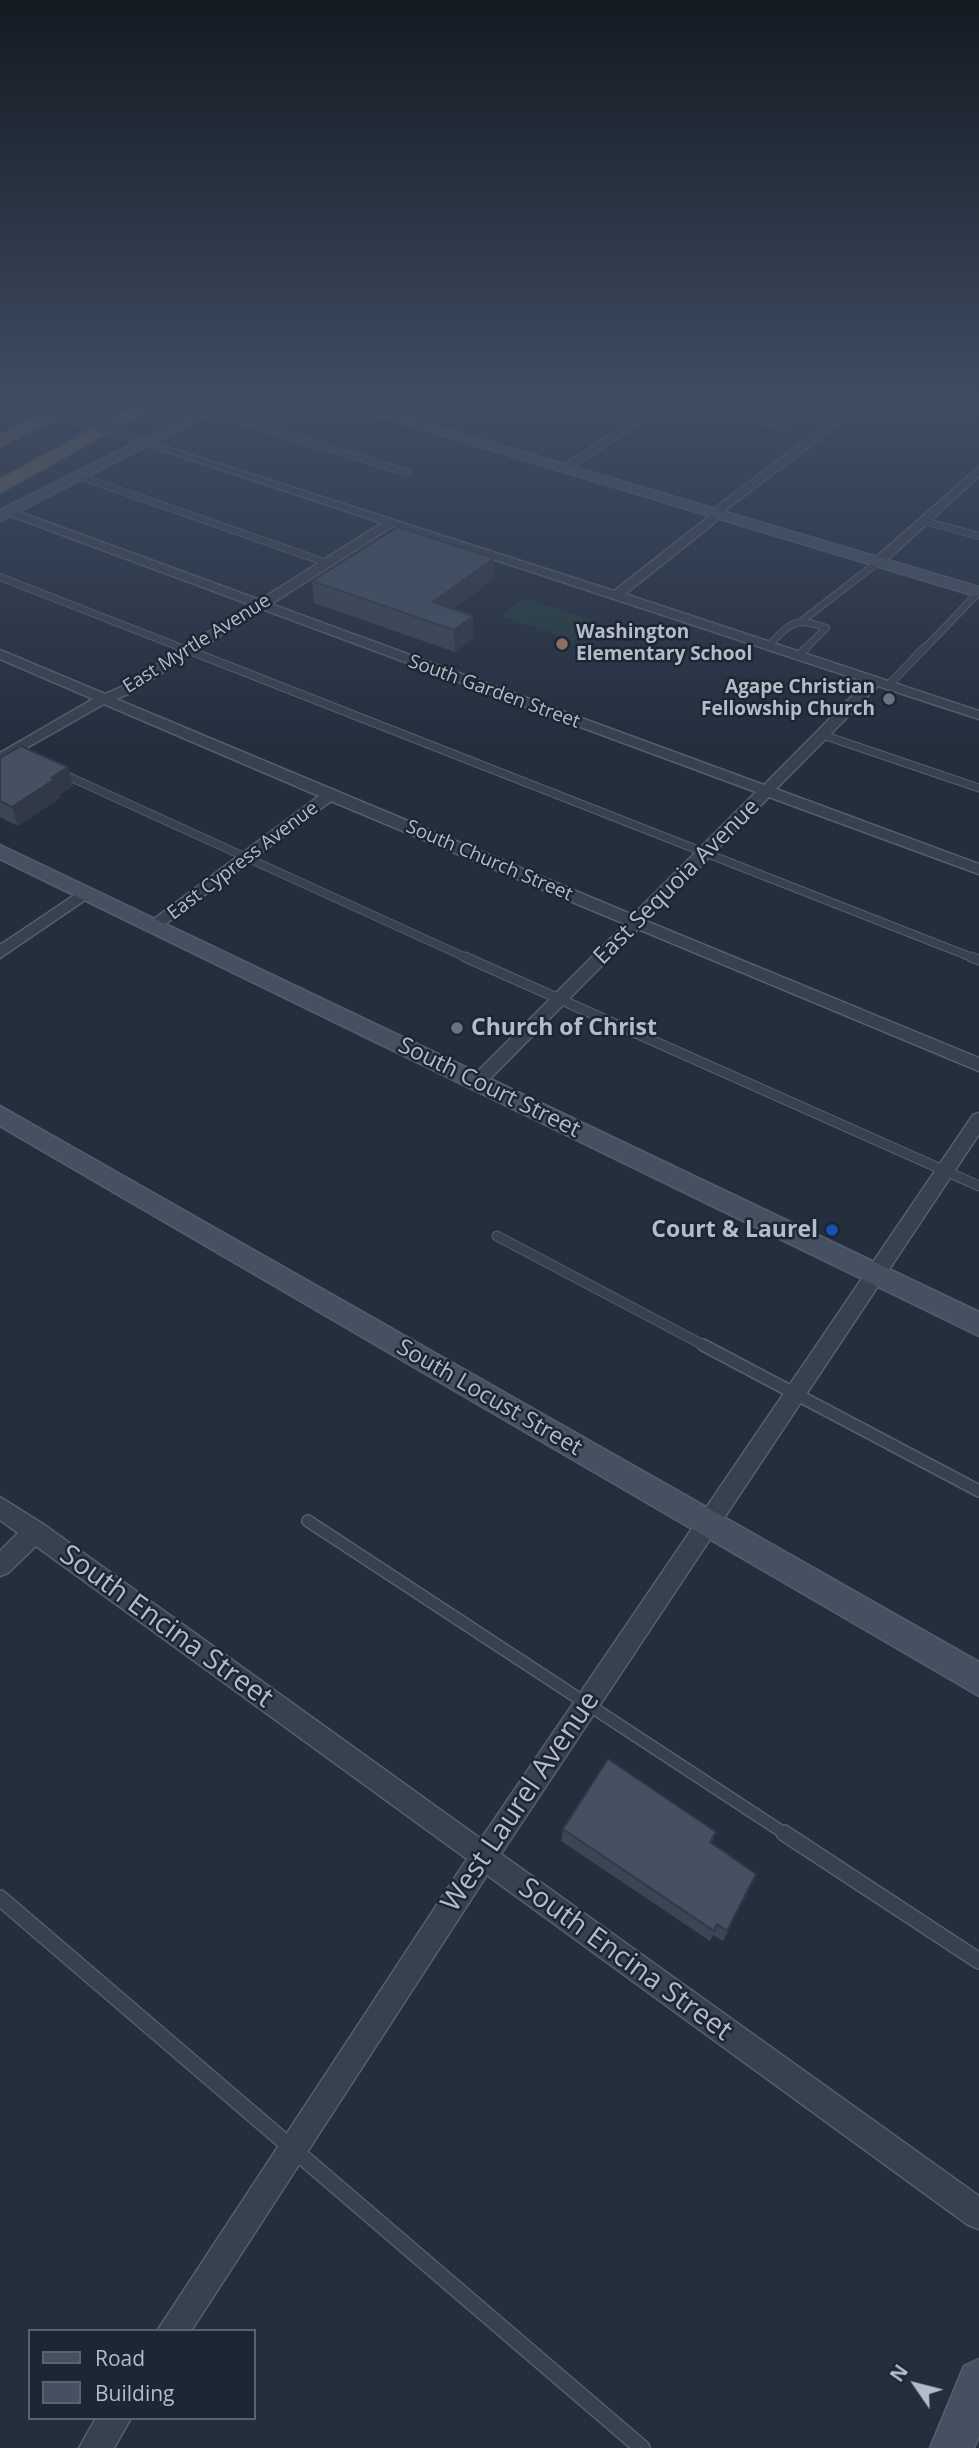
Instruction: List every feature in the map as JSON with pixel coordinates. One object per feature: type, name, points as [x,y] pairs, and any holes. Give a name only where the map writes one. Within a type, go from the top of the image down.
[{"type":"street","name":"South Garden Street","points":[[17,518],[979,869]]},
{"type":"street","points":[[376,518],[979,715]]},
{"type":"street","points":[[615,596],[711,518]]},
{"type":"street","points":[[734,518],[979,592]]},
{"type":"street","points":[[878,562],[926,518]]},
{"type":"street","name":"East Myrtle Avenue","points":[[0,759],[105,698],[126,690],[390,523]]},
{"type":"street","name":"South Church Street","points":[[0,654],[330,795],[979,1065]]},
{"type":"street","name":"East Sequoia Avenue","points":[[477,1082],[823,735],[882,683]]},
{"type":"street","name":"East Cypress Avenue","points":[[156,926],[330,795]]},
{"type":"street","name":"South Court Street","points":[[0,851],[979,1325]]},
{"type":"street","points":[[0,953],[85,892]]},
{"type":"street","name":"South Locust Street","points":[[0,1115],[979,1680]]},
{"type":"street","name":"West Laurel Avenue","points":[[174,2329],[483,1858],[979,1119]]},
{"type":"street","name":"South Encina Street","points":[[0,1507],[979,2214]]},
{"type":"street","points":[[0,1566],[35,1531]]},
{"type":"street","points":[[952,2448],[979,2381]]},
{"type":"street","points":[[95,2448],[114,2420]]},
{"type":"lane","points":[[199,518],[327,563]]},
{"type":"lane","points":[[923,521],[979,536]]},
{"type":"lane","points":[[803,620],[878,562]]},
{"type":"lane","points":[[0,577],[979,960]]},
{"type":"lane","points":[[882,683],[979,592]]},
{"type":"lane","points":[[768,646],[795,621],[803,620],[826,628],[799,656]]},
{"type":"lane","points":[[823,735],[979,788]]},
{"type":"lane","points":[[13,751],[27,758]]},
{"type":"lane","points":[[52,769],[559,1000],[979,1185]]},
{"type":"lane","points":[[497,1236],[979,1491]]},
{"type":"lane","points":[[308,1521],[979,1961]]},
{"type":"lane","points":[[0,1899],[642,2448]]},
{"type":"green space","points":[[525,598],[597,622],[573,641],[549,633],[553,628],[548,632],[500,616]]},
{"type":"building","points":[[398,527],[494,558],[433,602],[473,616],[454,630],[312,581]]},
{"type":"building","points":[[21,746],[68,767],[51,778],[55,779],[12,807],[0,801],[0,758]]},
{"type":"building","points":[[608,1759],[716,1832],[710,1842],[756,1874],[727,1931],[717,1924],[714,1931],[563,1829]]},
{"type":"place","name":"Washington Elementary School","points":[[562,644]]},
{"type":"place","name":"Agape Christian Fellowship Church","points":[[889,699]]},
{"type":"place","name":"Church of Christ","points":[[457,1028]]},
{"type":"place","name":"Court & Laurel","points":[[832,1230]]}]
